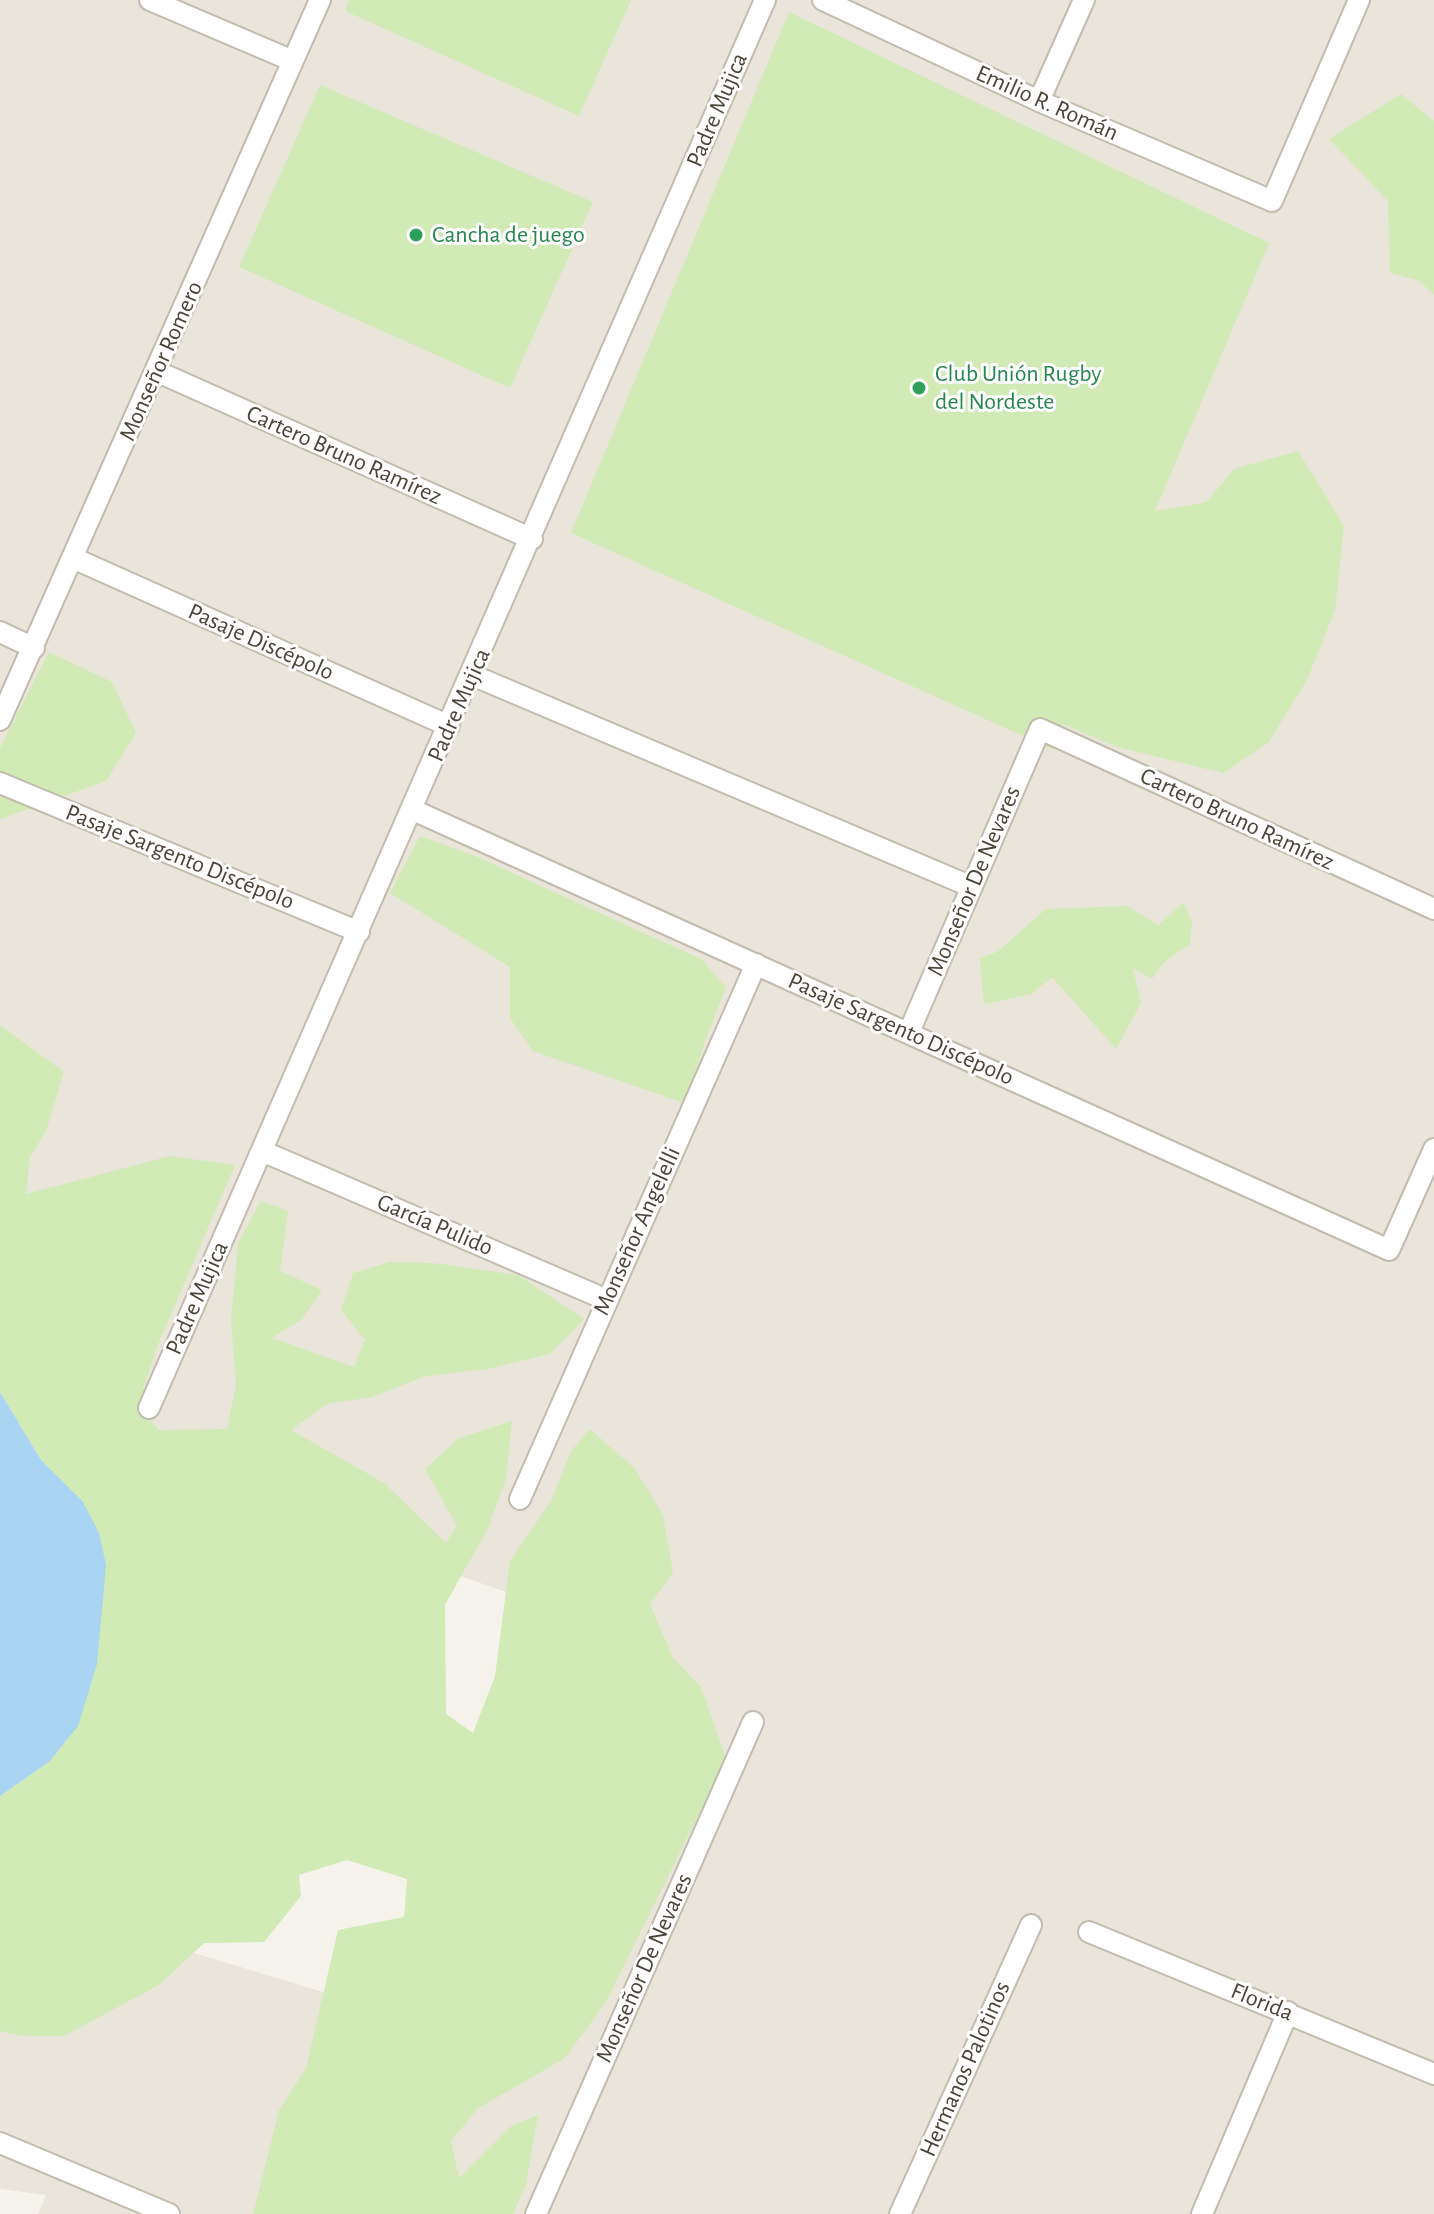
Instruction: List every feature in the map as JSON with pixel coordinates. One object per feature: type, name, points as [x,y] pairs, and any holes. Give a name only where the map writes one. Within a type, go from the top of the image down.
[{"type":"street","points":[[150,0],[293,61]]},
{"type":"street","name":"Monseñor Romero","points":[[0,720],[320,0]]},
{"type":"street","name":"Padre Mujica","points":[[149,1408],[532,539],[765,0]]},
{"type":"street","name":"Emilio R. Román","points":[[823,0],[1039,101],[1272,201],[1359,0]]},
{"type":"street","points":[[1039,101],[1084,0]]},
{"type":"street","name":"Cartero Bruno Ramírez","points":[[156,371],[532,539]]},
{"type":"street","name":"Pasaje Discépolo","points":[[73,558],[449,726]]},
{"type":"street","points":[[0,632],[34,648]]},
{"type":"street","points":[[472,675],[972,887]]},
{"type":"street","name":"Cartero Bruno Ramírez","points":[[1040,729],[1434,909]]},
{"type":"street","name":"Monseñor De Nevares","points":[[909,1032],[1040,729]]},
{"type":"street","name":"Pasaje Sargento Discépolo","points":[[0,783],[359,932]]},
{"type":"street","name":"Pasaje Sargento Discépolo","points":[[413,810],[1389,1250],[1434,1149]]},
{"type":"street","name":"Monseñor Angelelli","points":[[520,1499],[756,964]]},
{"type":"street","name":"García Pulido","points":[[262,1151],[607,1300]]},
{"type":"street","name":"Monseñor De Nevares","points":[[536,2214],[753,1722]]},
{"type":"street","name":"Hermanos Palotinos","points":[[900,2214],[1031,1925]]},
{"type":"street","name":"Florida","points":[[1089,1932],[1434,2074]]},
{"type":"street","points":[[1202,2214],[1288,2012]]},
{"type":"street","points":[[0,2143],[169,2214]]},
{"type":"shaded area","points":[[0,0],[1434,0],[1434,2214],[38,2214],[46,2195],[0,2189],[0,1934],[126,1932],[483,2041],[614,1630],[193,1482],[0,1324]]},
{"type":"green space","points":[[349,0],[631,0],[579,116],[345,11]]},
{"type":"green space","name":"Club Unión Rugby del Nordeste","points":[[789,12],[1269,243],[1155,511],[1207,502],[1234,469],[1298,451],[1344,526],[1335,610],[1307,680],[1268,743],[1223,773],[1117,747],[1063,724],[1052,749],[571,533]]},
{"type":"green space","name":"Cancha de juego","points":[[320,85],[593,202],[510,388],[239,267]]},
{"type":"green space","points":[[1401,94],[1434,121],[1434,295],[1420,281],[1390,273],[1388,201],[1329,139]]},
{"type":"green space","points":[[49,652],[112,682],[136,733],[106,781],[0,819],[0,748]]},
{"type":"green space","points":[[420,836],[473,855],[701,959],[726,987],[703,1047],[687,1104],[533,1051],[510,1018],[510,967],[390,893]]},
{"type":"green space","points":[[1183,903],[1192,921],[1190,944],[1164,962],[1152,979],[1133,969],[1141,1003],[1116,1049],[1052,977],[1032,994],[984,1004],[980,958],[997,952],[1046,909],[1127,906],[1158,925]]},
{"type":"green space","points":[[0,1025],[64,1072],[46,1131],[30,1157],[26,1194],[170,1156],[235,1165],[157,1347],[138,1406],[159,1430],[227,1429],[236,1386],[231,1319],[238,1243],[261,1201],[288,1211],[280,1271],[322,1290],[302,1319],[272,1338],[354,1367],[365,1340],[341,1310],[353,1273],[390,1262],[433,1263],[518,1275],[584,1319],[550,1354],[487,1369],[426,1376],[372,1397],[327,1404],[291,1430],[384,1483],[446,1543],[457,1526],[425,1469],[459,1438],[512,1421],[506,1479],[488,1528],[445,1605],[446,1714],[473,1733],[495,1676],[510,1561],[551,1501],[571,1451],[590,1429],[635,1469],[663,1515],[673,1573],[650,1604],[673,1658],[701,1687],[726,1759],[606,2002],[565,2058],[477,2109],[451,2141],[459,2178],[511,2126],[538,2115],[526,2185],[513,2214],[253,2214],[279,2110],[306,2068],[338,1930],[404,1917],[407,1879],[347,1860],[299,1875],[301,1896],[264,1942],[204,1943],[159,1985],[64,2036],[23,2036],[0,2031],[0,1796],[49,1762],[61,1481],[41,1460],[0,1392]]},
{"type":"water","points":[[0,1392],[41,1460],[83,1502],[99,1533],[106,1565],[97,1664],[78,1726],[49,1762],[0,1796]]},
{"type":"place","name":"Cancha de juego","points":[[416,235]]},
{"type":"place","name":"Club Unión Rugby del Nordeste","points":[[919,388]]}]
